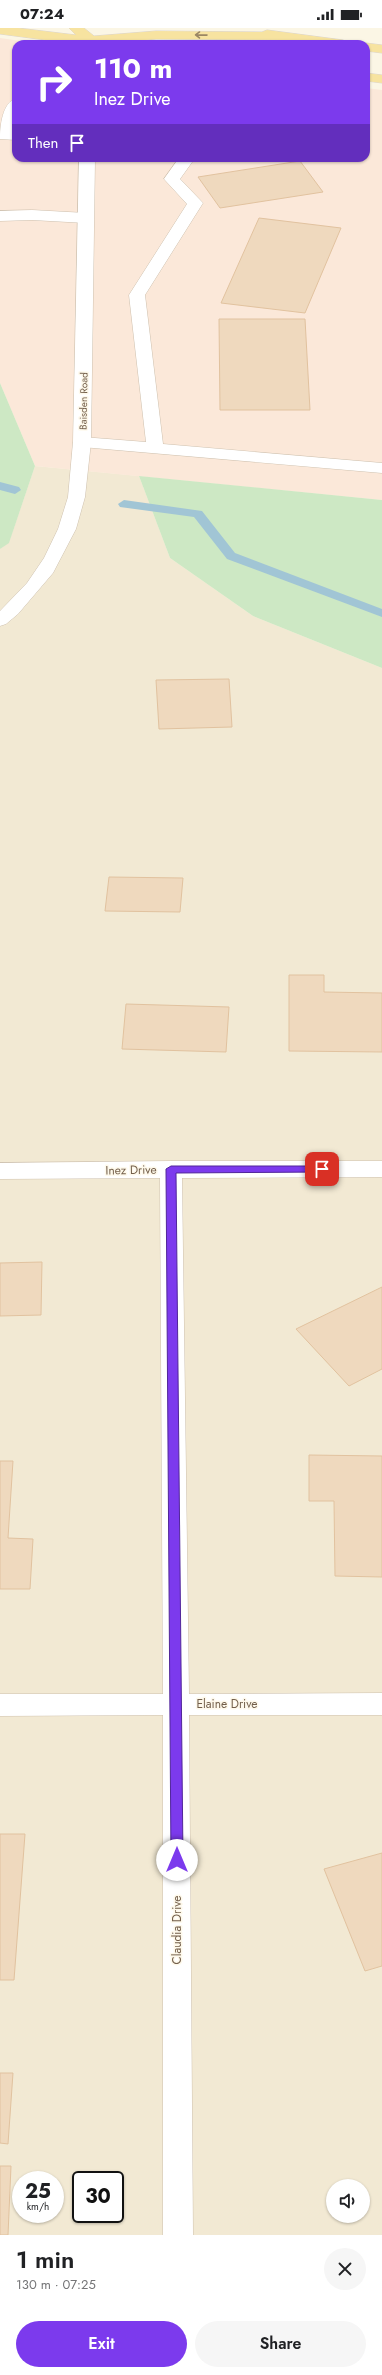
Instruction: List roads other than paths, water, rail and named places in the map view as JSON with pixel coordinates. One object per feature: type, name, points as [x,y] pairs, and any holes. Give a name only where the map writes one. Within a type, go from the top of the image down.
[{"type":"main road","points":[[76,28],[88,40]]},
{"type":"main road","points":[[217,28],[312,40]]},
{"type":"main road","points":[[1,32],[66,40]]},
{"type":"main road","points":[[115,40],[156,35],[282,36]]},
{"type":"main road","points":[[370,48],[382,49]]},
{"type":"main road","points":[[370,78],[382,79]]},
{"type":"street","points":[[9,109],[3,135],[12,136]]},
{"type":"street","name":"Baisden Road","points":[[0,620],[38,581],[58,548],[72,516],[79,482],[82,442],[87,162]]},
{"type":"street","points":[[155,448],[136,295],[194,203],[172,179],[184,162]]},
{"type":"street","points":[[0,216],[32,214],[86,218]]},
{"type":"street","points":[[82,442],[382,468]]},
{"type":"street","name":"Claudia Drive","points":[[171,1169],[176,1704],[178,2235]]},
{"type":"street","name":"Inez Drive","points":[[0,1171],[382,1169]]},
{"type":"street","name":"Elaine Drive","points":[[0,1705],[382,1704]]},
{"type":"waterway","points":[[0,486],[15,490]]},
{"type":"waterway","points":[[124,504],[198,514],[231,556],[382,613]]}]
